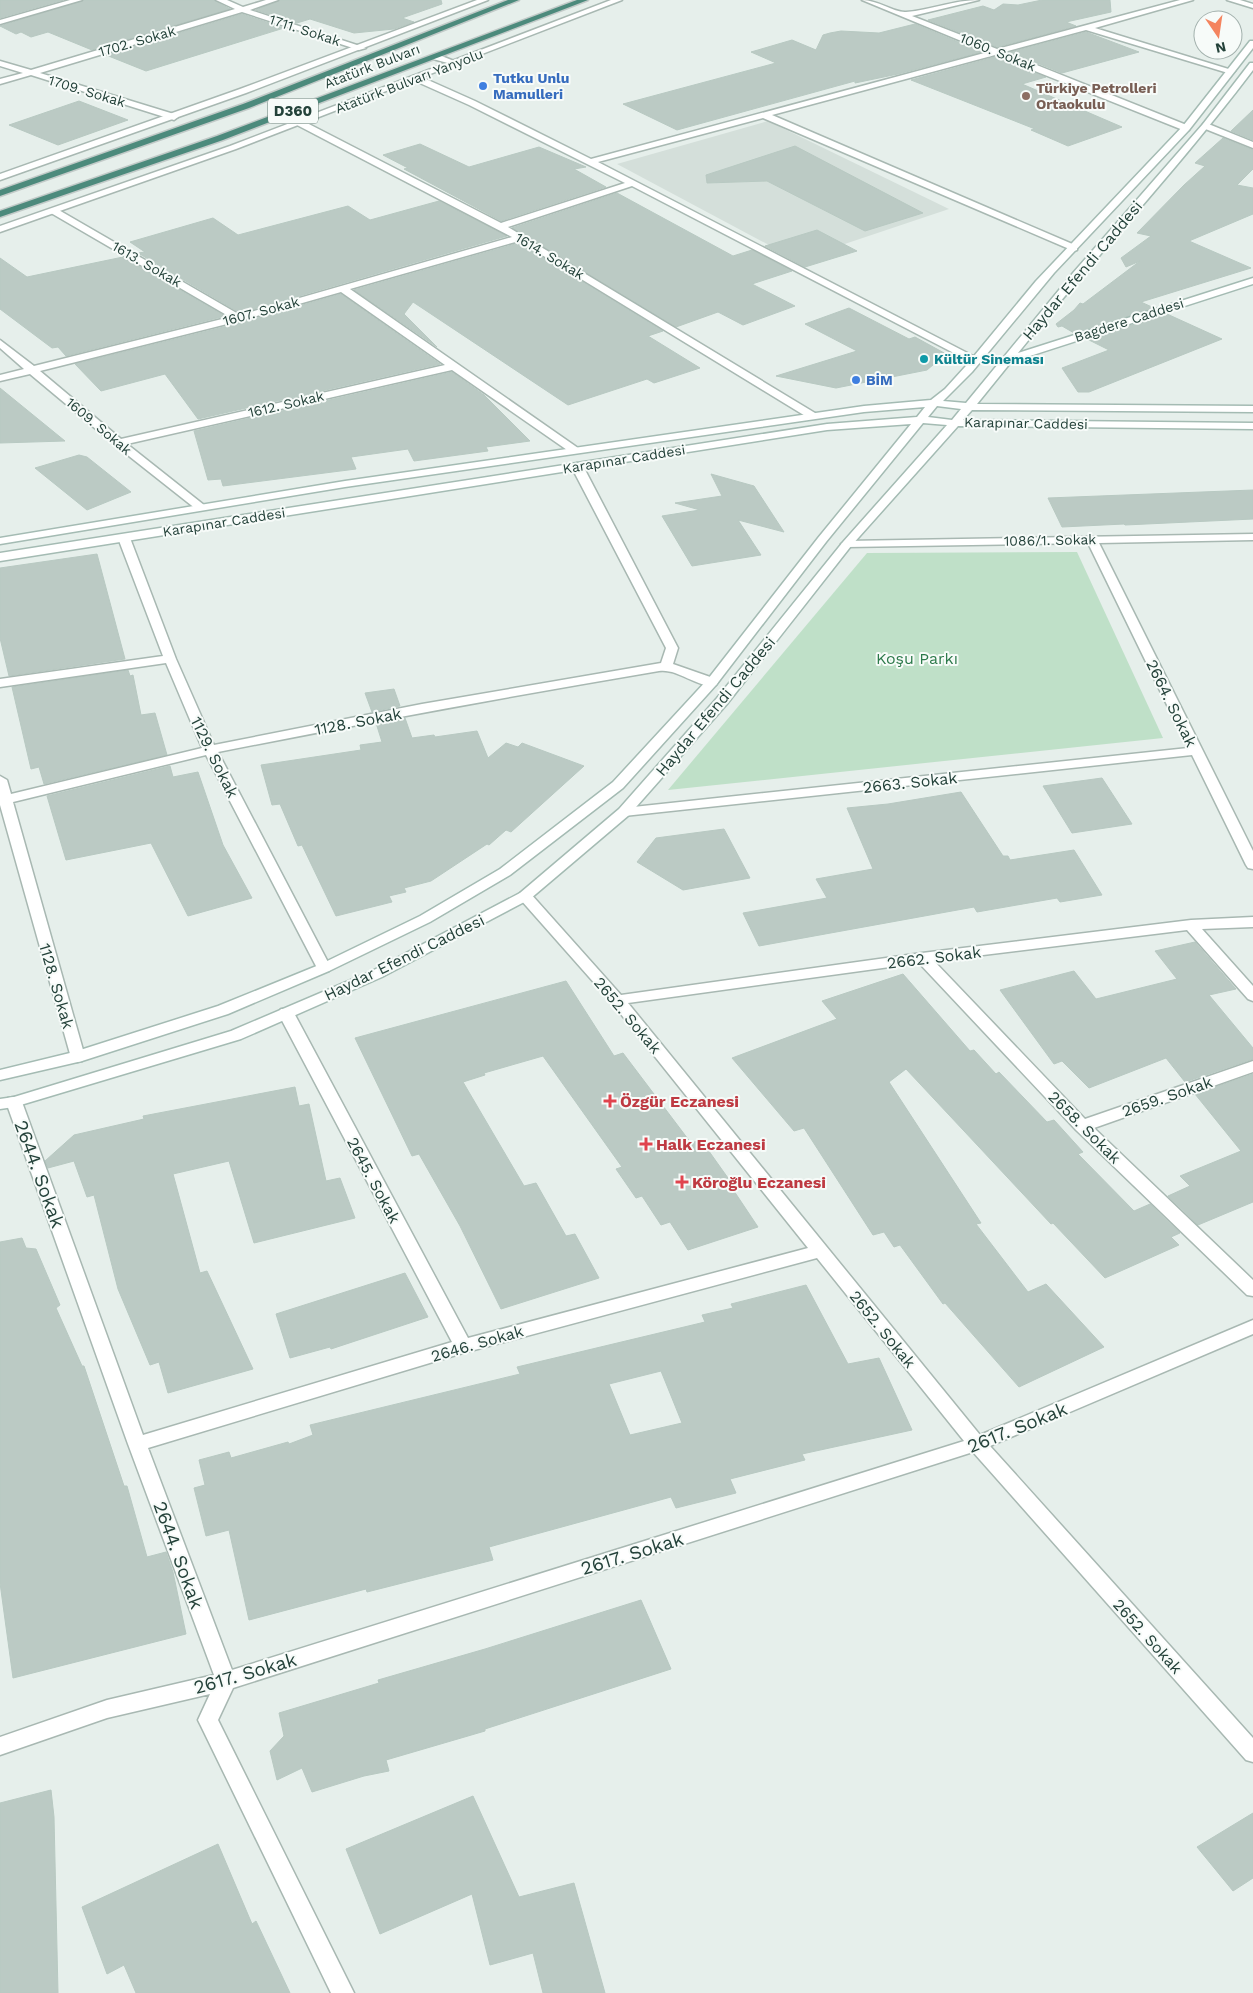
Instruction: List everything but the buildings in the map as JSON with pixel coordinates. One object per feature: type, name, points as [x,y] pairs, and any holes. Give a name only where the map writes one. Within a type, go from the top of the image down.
[{"type":"highway","name":"Atatürk Bulvarı","points":[[0,193],[246,106],[515,0]]},
{"type":"highway","name":"Atatürk Bulvarı","points":[[0,214],[68,192],[280,116],[584,0]]},
{"type":"street","points":[[0,22],[78,0]]},
{"type":"street","name":"1711. Sokak","points":[[220,0],[244,10],[362,48]]},
{"type":"street","name":"1702. Sokak","points":[[0,82],[28,72],[274,0]]},
{"type":"street","points":[[0,177],[174,117],[362,48],[484,0]]},
{"type":"street","name":"Atatürk Bulvarı Yanyolu","points":[[0,229],[300,123],[618,0]]},
{"type":"street","name":"1060. Sokak","points":[[866,0],[1186,128]]},
{"type":"street","points":[[904,15],[975,0]]},
{"type":"street","points":[[588,162],[1189,0]]},
{"type":"street","points":[[1231,0],[1253,6]]},
{"type":"street","points":[[1085,28],[1231,71]]},
{"type":"street","name":"Haydar Efendi Caddesi","points":[[0,1075],[77,1057],[223,1010],[324,968],[425,919],[505,872],[618,785],[712,682],[822,540],[934,403],[943,396],[975,361],[1055,266],[1186,128],[1253,43]]},
{"type":"street","points":[[436,57],[456,62]]},
{"type":"street","name":"1709. Sokak","points":[[0,64],[174,117]]},
{"type":"street","name":"Haydar Efendi Caddesi","points":[[7,1103],[127,1069],[236,1034],[377,974],[525,896],[624,812],[722,701],[848,544],[955,423],[1076,275],[1206,126],[1253,65]]},
{"type":"street","points":[[416,78],[472,103],[633,183],[975,361]]},
{"type":"street","points":[[764,115],[1074,248]]},
{"type":"street","name":"1614. Sokak","points":[[280,116],[300,123],[500,226],[811,415]]},
{"type":"street","points":[[1206,126],[1253,145]]},
{"type":"street","points":[[500,226],[633,183]]},
{"type":"street","name":"1613. Sokak","points":[[54,211],[239,318]]},
{"type":"street","name":"1607. Sokak","points":[[0,378],[239,318],[520,238]]},
{"type":"street","name":"Bagdere Caddesi","points":[[1006,360],[1252,282]]},
{"type":"street","points":[[343,289],[574,450]]},
{"type":"street","name":"1609. Sokak","points":[[0,343],[119,443],[200,507]]},
{"type":"street","name":"1612. Sokak","points":[[119,443],[454,366]]},
{"type":"street","name":"Karapınar Caddesi","points":[[0,541],[200,507],[811,415],[934,403],[969,406],[1253,409]]},
{"type":"street","name":"Karapınar Caddesi","points":[[0,558],[827,427],[921,420],[955,423],[1253,426]]},
{"type":"street","points":[[577,466],[672,648],[666,666]]},
{"type":"street","name":"1086/1. Sokak","points":[[848,544],[1253,537]]},
{"type":"street","name":"1129. Sokak","points":[[124,538],[170,659],[210,750],[324,968]]},
{"type":"street","name":"2664. Sokak","points":[[1092,540],[1253,865]]},
{"type":"street","points":[[0,683],[170,659]]},
{"type":"street","name":"1128. Sokak","points":[[3,800],[210,750],[422,708],[666,666],[712,682]]},
{"type":"street","name":"2663. Sokak","points":[[624,812],[1196,751]]},
{"type":"street","name":"1128. Sokak","points":[[0,780],[3,800],[77,1057]]},
{"type":"street","name":"2652. Sokak","points":[[525,896],[617,1000],[977,1444],[1253,1753]]},
{"type":"street","name":"2662. Sokak","points":[[617,1000],[922,958],[1191,925],[1253,922]]},
{"type":"street","points":[[1191,925],[1253,996]]},
{"type":"street","name":"2658. Sokak","points":[[922,958],[1082,1126],[1253,1290]]},
{"type":"street","name":"2645. Sokak","points":[[286,1013],[463,1346]]},
{"type":"street","name":"2659. Sokak","points":[[1082,1126],[1253,1066]]},
{"type":"street","name":"2644. Sokak","points":[[7,1103],[226,1681]]},
{"type":"street","name":"2646. Sokak","points":[[137,1444],[463,1346],[820,1251]]},
{"type":"street","name":"2617. Sokak","points":[[0,1746],[106,1709],[226,1681],[977,1444],[1253,1328]]},
{"type":"street","points":[[226,1681],[208,1720],[343,1993]]},
{"type":"shaded area","points":[[768,121],[949,209],[797,260],[617,164]]},
{"type":"green space","name":"Koşu Parkı","points":[[1077,552],[1163,738],[668,790],[867,553]]},
{"type":"place","name":"Tutku Unlu Mamulleri","points":[[483,86]]},
{"type":"place","name":"Türkiye Petrolleri Ortaokulu","points":[[1026,96]]},
{"type":"place","name":"Kültür Sineması","points":[[924,359]]},
{"type":"place","name":"BİM","points":[[856,380]]},
{"type":"place","name":"Özgür Eczanesi","points":[[610,1101]]},
{"type":"place","name":"Halk Eczanesi","points":[[646,1144]]},
{"type":"place","name":"Köroğlu Eczanesi","points":[[682,1182]]}]
